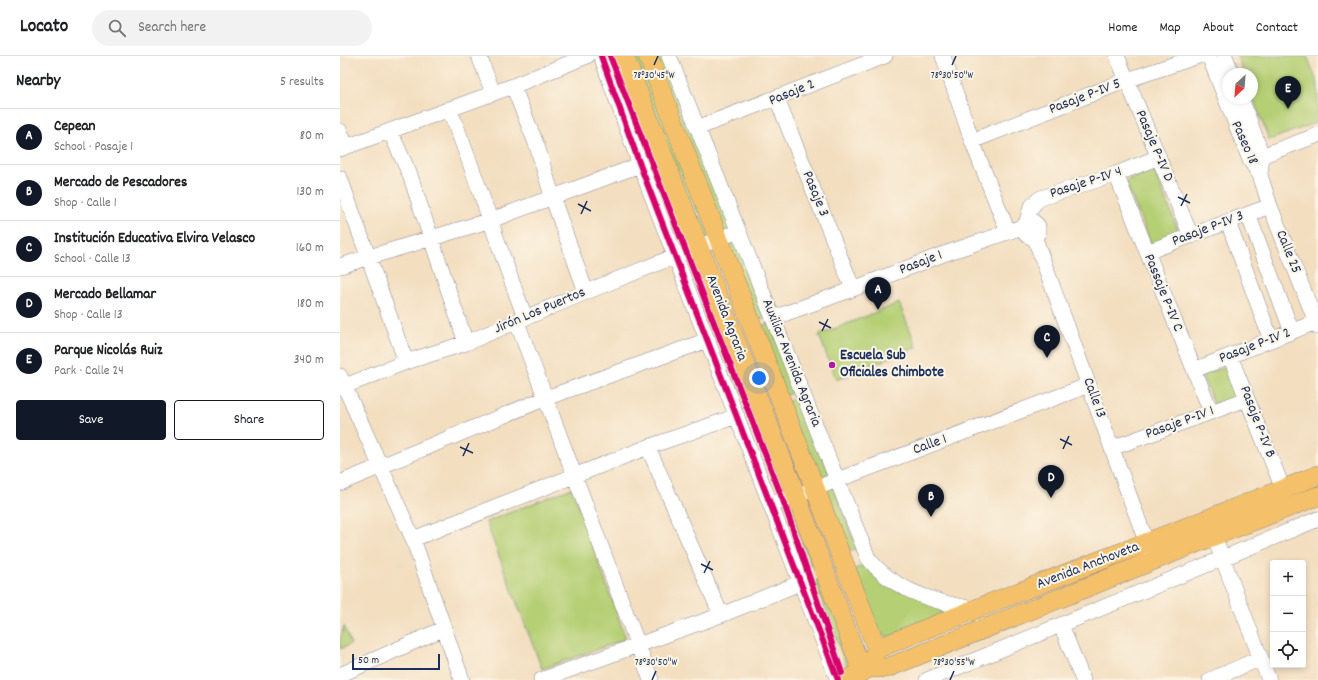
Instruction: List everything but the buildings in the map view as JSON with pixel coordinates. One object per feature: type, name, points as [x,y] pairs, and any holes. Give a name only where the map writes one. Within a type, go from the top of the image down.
[{"type":"main road","name":"Avenida Agraria","points":[[624,56],[796,495],[869,675]]},
{"type":"main road","name":"Avenida Agraria","points":[[648,56],[720,238],[877,649]]},
{"type":"main road","name":"Avenida Anchoveta","points":[[869,675],[1150,552],[1283,489],[1318,475]]},
{"type":"main road","name":"Avenida Anchoveta","points":[[877,649],[974,609],[1150,552],[1214,536],[1318,496]]},
{"type":"main road","points":[[869,675],[877,649]]},
{"type":"street","points":[[479,56],[493,93]]},
{"type":"street","points":[[340,131],[343,147],[449,110],[587,56]]},
{"type":"street","points":[[601,56],[640,165],[838,680]]},
{"type":"street","name":"Auxiliar Avenida Agraria","points":[[669,56],[868,558],[874,566],[899,585],[954,606],[974,609]]},
{"type":"street","name":"Pasaje 2","points":[[697,128],[777,99],[885,56]]},
{"type":"street","name":"Pasaje P-IV D","points":[[1118,56],[1191,236]]},
{"type":"street","name":"Pasaje P-IV 5","points":[[972,141],[1127,80],[1199,56]]},
{"type":"street","name":"Paseo 18","points":[[1209,56],[1256,158]]},
{"type":"street","points":[[1225,56],[1230,68]]},
{"type":"street","points":[[947,58],[972,141],[1008,232]]},
{"type":"street","points":[[513,86],[537,146],[553,199],[586,292]]},
{"type":"street","name":"Pasaje 3","points":[[777,99],[853,289]]},
{"type":"street","name":"Paseo 18","points":[[1242,104],[1260,176]]},
{"type":"street","points":[[449,110],[469,157],[491,220],[546,398],[651,680]]},
{"type":"street","points":[[390,131],[410,175],[466,343]]},
{"type":"street","points":[[1256,158],[1318,135]]},
{"type":"street","name":"Pasaje P-IV 4","points":[[1028,228],[1030,209],[1034,202],[1041,198],[1116,174],[1159,157]]},
{"type":"street","points":[[340,266],[431,237],[491,220],[553,199],[640,165]]},
{"type":"street","name":"Passaje P-IV C","points":[[1116,174],[1211,412]]},
{"type":"street","name":"Calle 25","points":[[1260,176],[1270,206],[1317,325]]},
{"type":"street","points":[[340,178],[406,362]]},
{"type":"street","name":"Pasaje P-IV 3","points":[[1147,252],[1270,206]]},
{"type":"street","points":[[1248,214],[1292,332]]},
{"type":"street","points":[[1228,222],[1270,340]]},
{"type":"street","name":"Pasaje 1","points":[[773,318],[941,255],[1008,232],[1028,228]]},
{"type":"street","name":"Calle 13","points":[[1028,228],[1089,385],[1150,552]]},
{"type":"street","name":"Jirón Los Puertos","points":[[342,383],[466,343],[738,230]]},
{"type":"street","name":"Pasaje P-IV 2","points":[[1194,370],[1270,340],[1317,325]]},
{"type":"street","points":[[340,483],[546,398],[708,340]]},
{"type":"street","name":"Pasaje P-IV B","points":[[1230,356],[1283,489]]},
{"type":"street","points":[[342,383],[413,539],[462,680]]},
{"type":"street","name":"Calle 1","points":[[771,505],[1089,385]]},
{"type":"street","name":"Pasaje P-IV 1","points":[[1112,448],[1248,399]]},
{"type":"street","points":[[413,539],[648,448],[737,416]]},
{"type":"street","points":[[648,448],[721,615]]},
{"type":"street","points":[[927,680],[1318,519]]},
{"type":"street","points":[[1214,536],[1269,680]]},
{"type":"street","points":[[541,680],[721,615],[800,583]]},
{"type":"street","points":[[1061,625],[1084,680]]},
{"type":"street","points":[[340,675],[445,628]]},
{"type":"street","points":[[1210,680],[1261,658]]},
{"type":"green space","points":[[612,56],[622,56],[696,245],[687,249]]},
{"type":"green space","points":[[627,56],[646,56],[716,237],[700,243]]},
{"type":"green space","points":[[650,56],[666,56],[734,230],[721,236]]},
{"type":"green space","points":[[1237,56],[1307,56],[1318,84],[1318,122],[1269,140],[1255,104],[1258,104],[1258,68],[1242,68]]},
{"type":"green space","points":[[1153,169],[1180,234],[1152,246],[1125,181]]},
{"type":"green space","points":[[736,234],[767,317],[754,321],[722,240]]},
{"type":"green space","points":[[698,249],[730,330],[720,334],[688,253]]},
{"type":"green space","points":[[899,303],[917,347],[836,380],[819,335]]},
{"type":"green space","points":[[770,323],[797,391],[784,396],[757,328]]},
{"type":"green space","points":[[732,337],[758,406],[748,409],[722,340]]},
{"type":"green space","points":[[1231,365],[1243,395],[1214,405],[1202,375]]},
{"type":"green space","points":[[798,397],[830,476],[819,481],[786,402]]},
{"type":"green space","points":[[760,411],[793,494],[784,497],[751,415]]},
{"type":"green space","points":[[833,486],[857,549],[845,553],[822,490]]},
{"type":"green space","points":[[572,488],[626,639],[542,669],[486,522]]},
{"type":"green space","points":[[794,499],[819,563],[811,566],[785,502]]},
{"type":"green space","points":[[866,565],[957,609],[890,637],[877,633],[854,569]]},
{"type":"green space","points":[[826,577],[859,667],[848,671],[815,581]]},
{"type":"green space","points":[[344,626],[351,644],[340,649],[340,639]]},
{"type":"cycle path","points":[[601,56],[640,165],[838,680]]},
{"type":"cycle path","points":[[610,56],[783,500],[842,673]]},
{"type":"place","name":"Parque Nicolás Ruiz","points":[[1288,109]]},
{"type":"place","name":"Cepean","points":[[878,310]]},
{"type":"place","name":"Institución Educativa Elvira Velasco","points":[[1047,358]]},
{"type":"place","name":"Escuela Sub Oficiales Chimbote","points":[[832,365]]},
{"type":"place","name":"Mercado Bellamar","points":[[1051,498]]},
{"type":"place","name":"Mercado de Pescadores","points":[[931,517]]}]
